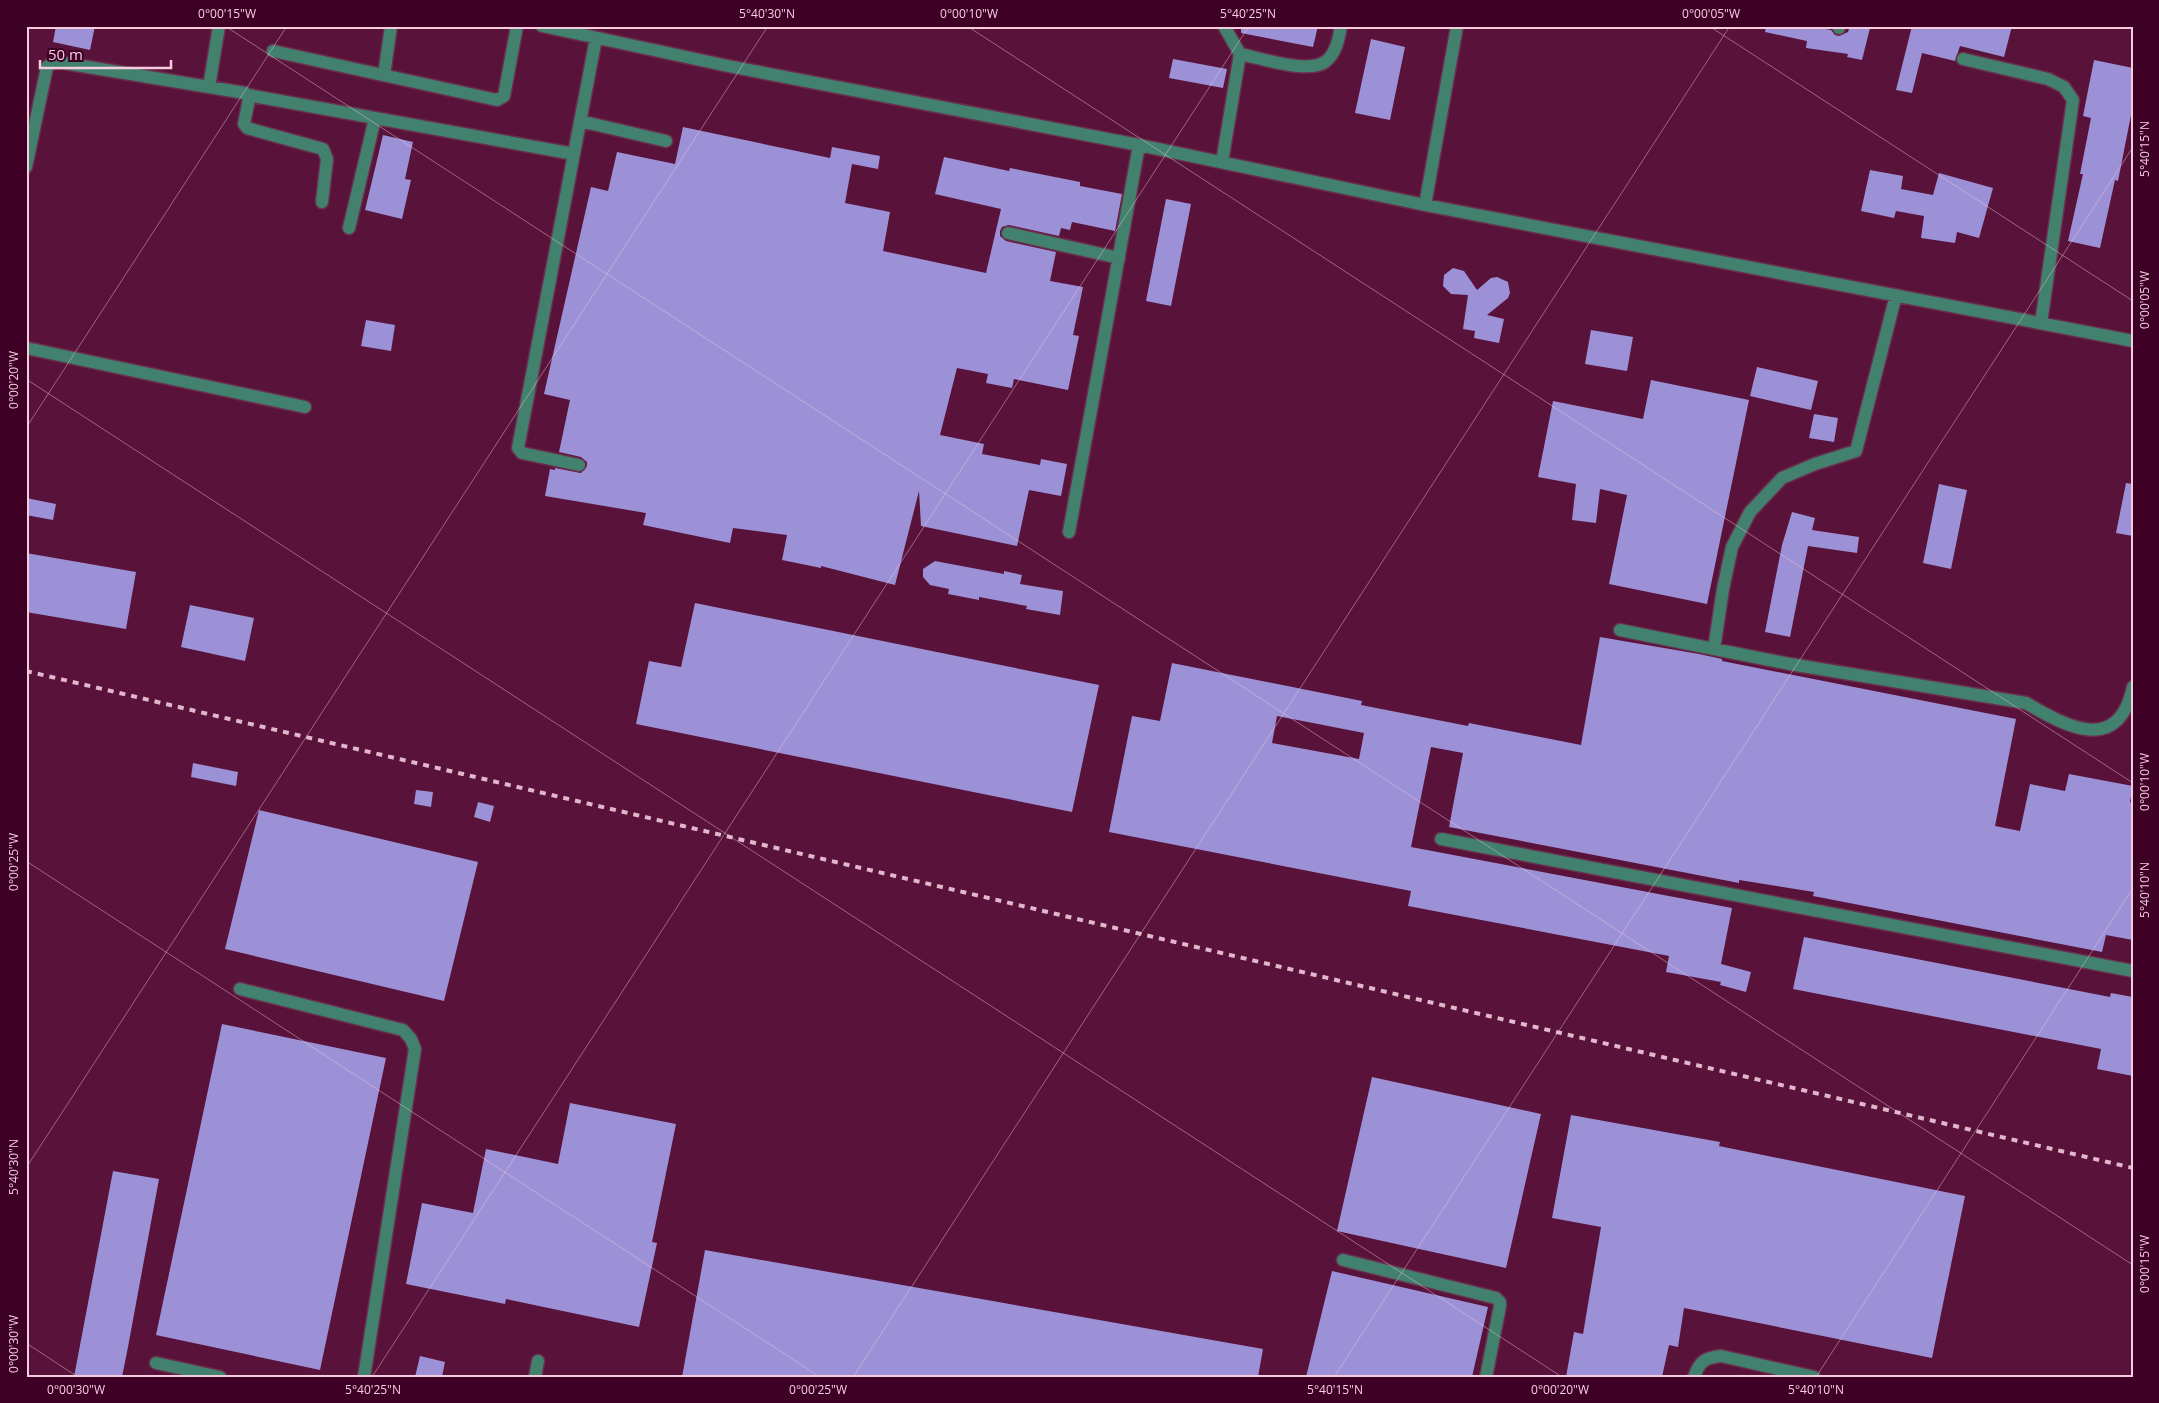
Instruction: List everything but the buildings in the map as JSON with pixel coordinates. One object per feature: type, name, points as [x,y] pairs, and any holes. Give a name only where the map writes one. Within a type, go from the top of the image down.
[{"type":"street","points":[[209,87],[219,26]]},
{"type":"street","points":[[384,74],[391,26]]},
{"type":"street","points":[[273,51],[497,100],[504,96],[517,26]]},
{"type":"street","points":[[542,26],[728,66],[1222,162],[1425,205],[2133,341]]},
{"type":"street","points":[[1222,162],[1240,54],[1224,26]]},
{"type":"street","points":[[1240,54],[1308,67],[1325,62],[1338,44],[1341,26]]},
{"type":"street","points":[[1425,205],[1457,26]]},
{"type":"street","points":[[579,465],[522,453],[518,448],[596,38]]},
{"type":"street","points":[[1963,59],[2048,79],[2064,87],[2073,100],[2041,323]]},
{"type":"street","points":[[26,166],[48,67],[58,62],[209,87],[574,154]]},
{"type":"street","points":[[248,95],[244,124],[247,128],[324,149],[327,159],[322,202]]},
{"type":"street","points":[[349,228],[374,118]]},
{"type":"street","points":[[580,121],[666,141]]},
{"type":"street","points":[[1070,532],[1139,146]]},
{"type":"street","points":[[1008,234],[1119,258]]},
{"type":"street","points":[[1714,649],[1723,589],[1732,547],[1750,512],[1782,478],[1815,464],[1856,451],[1896,295]]},
{"type":"street","points":[[26,348],[305,407]]},
{"type":"street","points":[[1620,630],[1800,666],[2026,703],[2058,721],[2084,730],[2102,730],[2118,720],[2130,700],[2133,687]]},
{"type":"street","points":[[1441,839],[2133,971]]},
{"type":"street","points":[[240,989],[403,1030],[411,1038],[415,1049],[364,1377]]},
{"type":"street","points":[[1343,1260],[1496,1298],[1500,1302],[1500,1306],[1486,1377]]},
{"type":"street","points":[[1694,1377],[1698,1365],[1708,1358],[1721,1356],[1814,1377]]},
{"type":"street","points":[[535,1377],[538,1361]]},
{"type":"street","points":[[156,1363],[220,1377]]},
{"type":"shaded area","points":[[26,26],[2133,26],[2133,1377],[26,1377]]},
{"type":"railway","points":[[26,671],[2133,1168]]}]
